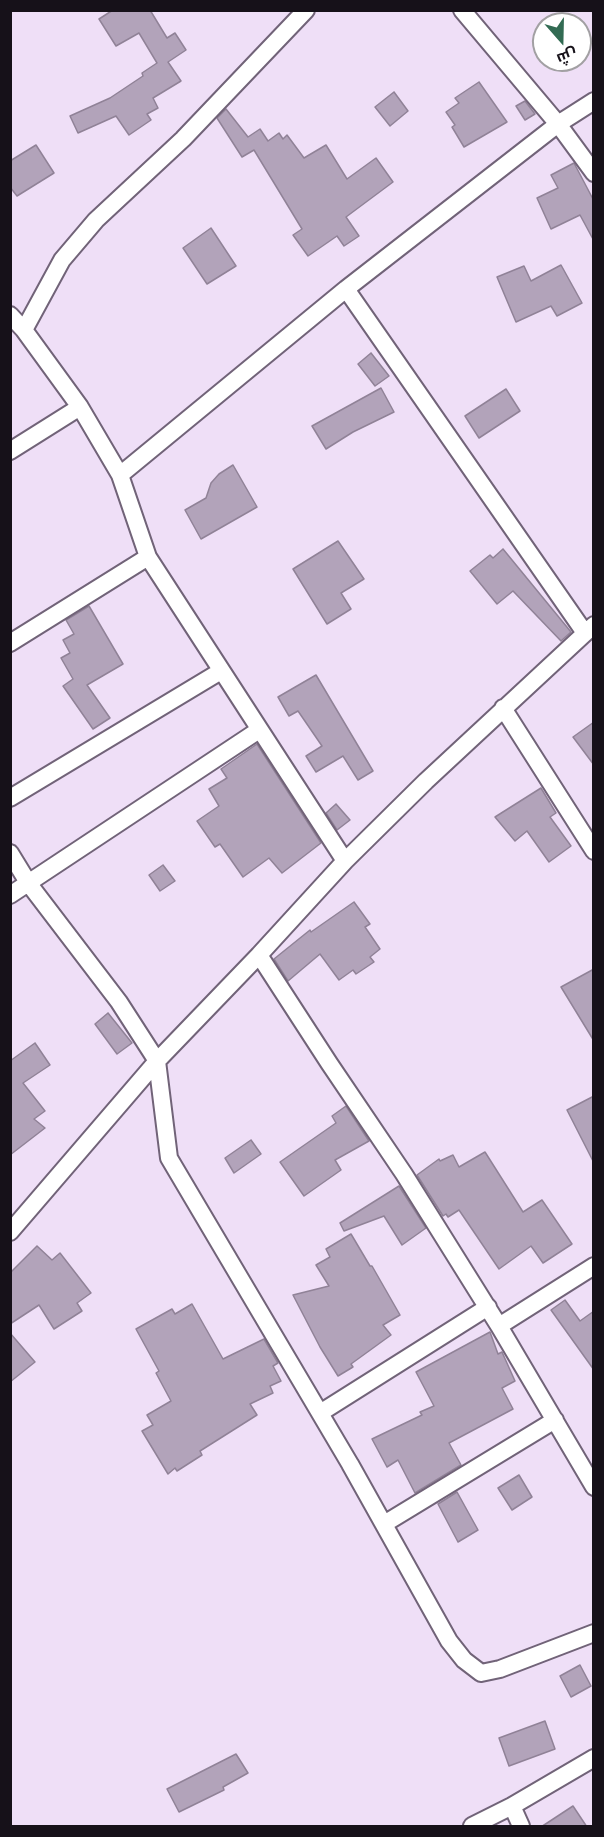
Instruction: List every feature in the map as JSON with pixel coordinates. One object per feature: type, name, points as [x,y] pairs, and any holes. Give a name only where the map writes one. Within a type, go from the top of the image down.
[{"type":"street","points":[[24,330],[62,260],[96,220],[183,139],[306,10]]},
{"type":"street","points":[[462,10],[558,124],[594,173]]},
{"type":"street","points":[[120,475],[346,289],[558,124],[594,101]]},
{"type":"street","points":[[10,1232],[157,1060],[259,955],[345,861],[503,708],[589,629],[346,289]]},
{"type":"street","points":[[10,315],[24,330],[80,407],[120,475],[148,558],[345,861]]},
{"type":"street","points":[[10,452],[80,407]]},
{"type":"street","points":[[10,643],[148,558]]},
{"type":"street","points":[[10,798],[221,671]]},
{"type":"street","points":[[503,708],[594,851]]},
{"type":"street","points":[[10,895],[259,730]]},
{"type":"street","points":[[10,853],[29,884],[119,1002],[157,1060],[169,1158],[320,1413],[449,1641],[464,1660],[482,1672],[500,1669],[594,1633]]},
{"type":"street","points":[[259,955],[329,1064],[404,1174],[488,1307],[593,1487]]},
{"type":"street","points":[[499,1326],[594,1266]]},
{"type":"street","points":[[320,1413],[488,1307]]},
{"type":"street","points":[[384,1524],[555,1420]]},
{"type":"street","points":[[472,1827],[594,1758]]},
{"type":"street","points":[[512,1806],[521,1827]]},
{"type":"building","points":[[113,10],[150,10],[167,38],[175,33],[186,50],[168,62],[181,81],[153,98],[158,108],[147,114],[151,120],[129,135],[116,116],[78,133],[70,116],[110,98],[143,76],[142,73],[157,63],[139,33],[116,46],[99,19]]},
{"type":"building","points":[[479,82],[507,122],[464,147],[452,127],[455,125],[446,112],[459,103],[455,98]]},
{"type":"building","points":[[394,92],[408,111],[390,126],[375,107]]},
{"type":"building","points":[[525,101],[535,114],[525,120],[516,106]]},
{"type":"building","points":[[226,109],[248,137],[260,129],[268,141],[279,133],[283,139],[287,135],[304,158],[326,145],[347,179],[376,158],[393,182],[346,217],[359,236],[344,246],[337,236],[308,256],[293,235],[302,229],[254,150],[242,157],[217,118]]},
{"type":"building","points":[[36,145],[54,173],[17,196],[10,187],[10,161]]},
{"type":"building","points":[[574,163],[594,201],[594,241],[580,215],[551,229],[537,198],[558,188],[551,175]]},
{"type":"building","points":[[211,228],[236,266],[207,284],[183,248]]},
{"type":"building","points":[[561,265],[582,303],[557,316],[551,306],[516,322],[497,277],[524,266],[531,281]]},
{"type":"building","points":[[371,353],[389,376],[375,386],[358,364]]},
{"type":"building","points":[[381,388],[394,412],[353,432],[326,449],[312,426]]},
{"type":"building","points":[[506,389],[520,411],[479,438],[465,416]]},
{"type":"building","points":[[233,465],[257,507],[201,539],[185,510],[206,498],[211,483],[219,474]]},
{"type":"building","points":[[338,541],[364,579],[341,593],[351,609],[327,624],[293,569]]},
{"type":"building","points":[[503,549],[571,632],[561,641],[513,591],[497,604],[470,571],[490,555],[493,558]]},
{"type":"building","points":[[89,606],[123,664],[87,685],[110,718],[93,729],[63,686],[73,679],[61,658],[70,653],[63,640],[74,634],[66,620]]},
{"type":"building","points":[[316,675],[373,771],[358,780],[343,756],[316,772],[306,756],[322,746],[298,711],[289,716],[278,697]]},
{"type":"building","points":[[594,722],[594,765],[573,737]]},
{"type":"building","points":[[257,744],[321,843],[282,873],[269,858],[243,877],[220,844],[215,847],[197,821],[219,806],[209,789],[227,778],[221,769]]},
{"type":"building","points":[[541,788],[556,813],[550,817],[571,846],[549,862],[527,831],[515,841],[495,817]]},
{"type":"building","points":[[336,804],[350,820],[337,830],[326,813]]},
{"type":"building","points":[[163,865],[175,881],[160,891],[149,875]]},
{"type":"building","points":[[354,902],[370,924],[365,927],[380,949],[370,957],[374,962],[356,974],[353,970],[339,980],[320,954],[288,981],[274,959],[310,930],[311,932]]},
{"type":"building","points":[[594,969],[594,1041],[561,987]]},
{"type":"building","points":[[108,1013],[132,1043],[117,1054],[95,1024]]},
{"type":"building","points":[[35,1043],[50,1065],[23,1083],[45,1111],[34,1119],[45,1128],[10,1155],[10,1061]]},
{"type":"building","points":[[594,1096],[594,1163],[567,1110]]},
{"type":"building","points":[[346,1106],[369,1141],[335,1160],[341,1170],[304,1196],[280,1162],[336,1123],[332,1116]]},
{"type":"building","points":[[251,1140],[261,1154],[234,1173],[225,1158]]},
{"type":"building","points":[[485,1152],[523,1212],[542,1200],[572,1244],[543,1263],[531,1246],[499,1269],[459,1210],[448,1217],[446,1214],[443,1216],[417,1175],[439,1159],[440,1161],[453,1155],[459,1167]]},
{"type":"building","points":[[399,1186],[426,1228],[402,1245],[384,1216],[344,1231],[340,1223]]},
{"type":"building","points":[[351,1234],[400,1315],[383,1325],[391,1335],[351,1364],[353,1367],[338,1376],[293,1295],[329,1286],[316,1265],[330,1257],[326,1249]]},
{"type":"building","points":[[37,1246],[52,1260],[60,1253],[91,1293],[77,1303],[82,1311],[54,1329],[39,1305],[10,1324],[10,1273]]},
{"type":"building","points":[[565,1300],[580,1321],[594,1311],[594,1370],[551,1310]]},
{"type":"building","points":[[192,1304],[223,1359],[264,1339],[278,1363],[273,1366],[281,1381],[270,1386],[273,1393],[250,1404],[257,1415],[200,1451],[202,1455],[177,1471],[175,1468],[168,1474],[142,1431],[153,1425],[147,1415],[171,1401],[156,1373],[159,1371],[136,1329],[172,1309],[175,1314]]},
{"type":"building","points":[[490,1332],[498,1354],[502,1352],[515,1381],[502,1388],[513,1409],[449,1443],[461,1465],[415,1493],[398,1460],[387,1467],[372,1439],[422,1415],[420,1412],[434,1406],[416,1372]]},
{"type":"building","points":[[10,1333],[35,1362],[10,1382]]},
{"type":"building","points":[[519,1475],[532,1497],[512,1510],[498,1488]]},
{"type":"building","points":[[457,1492],[478,1530],[458,1542],[438,1504]]},
{"type":"building","points":[[580,1665],[591,1686],[571,1697],[560,1676]]},
{"type":"building","points":[[545,1721],[555,1749],[509,1766],[499,1738]]},
{"type":"building","points":[[236,1754],[248,1773],[223,1787],[224,1790],[179,1812],[167,1789]]},
{"type":"building","points":[[573,1806],[587,1827],[541,1827]]}]
